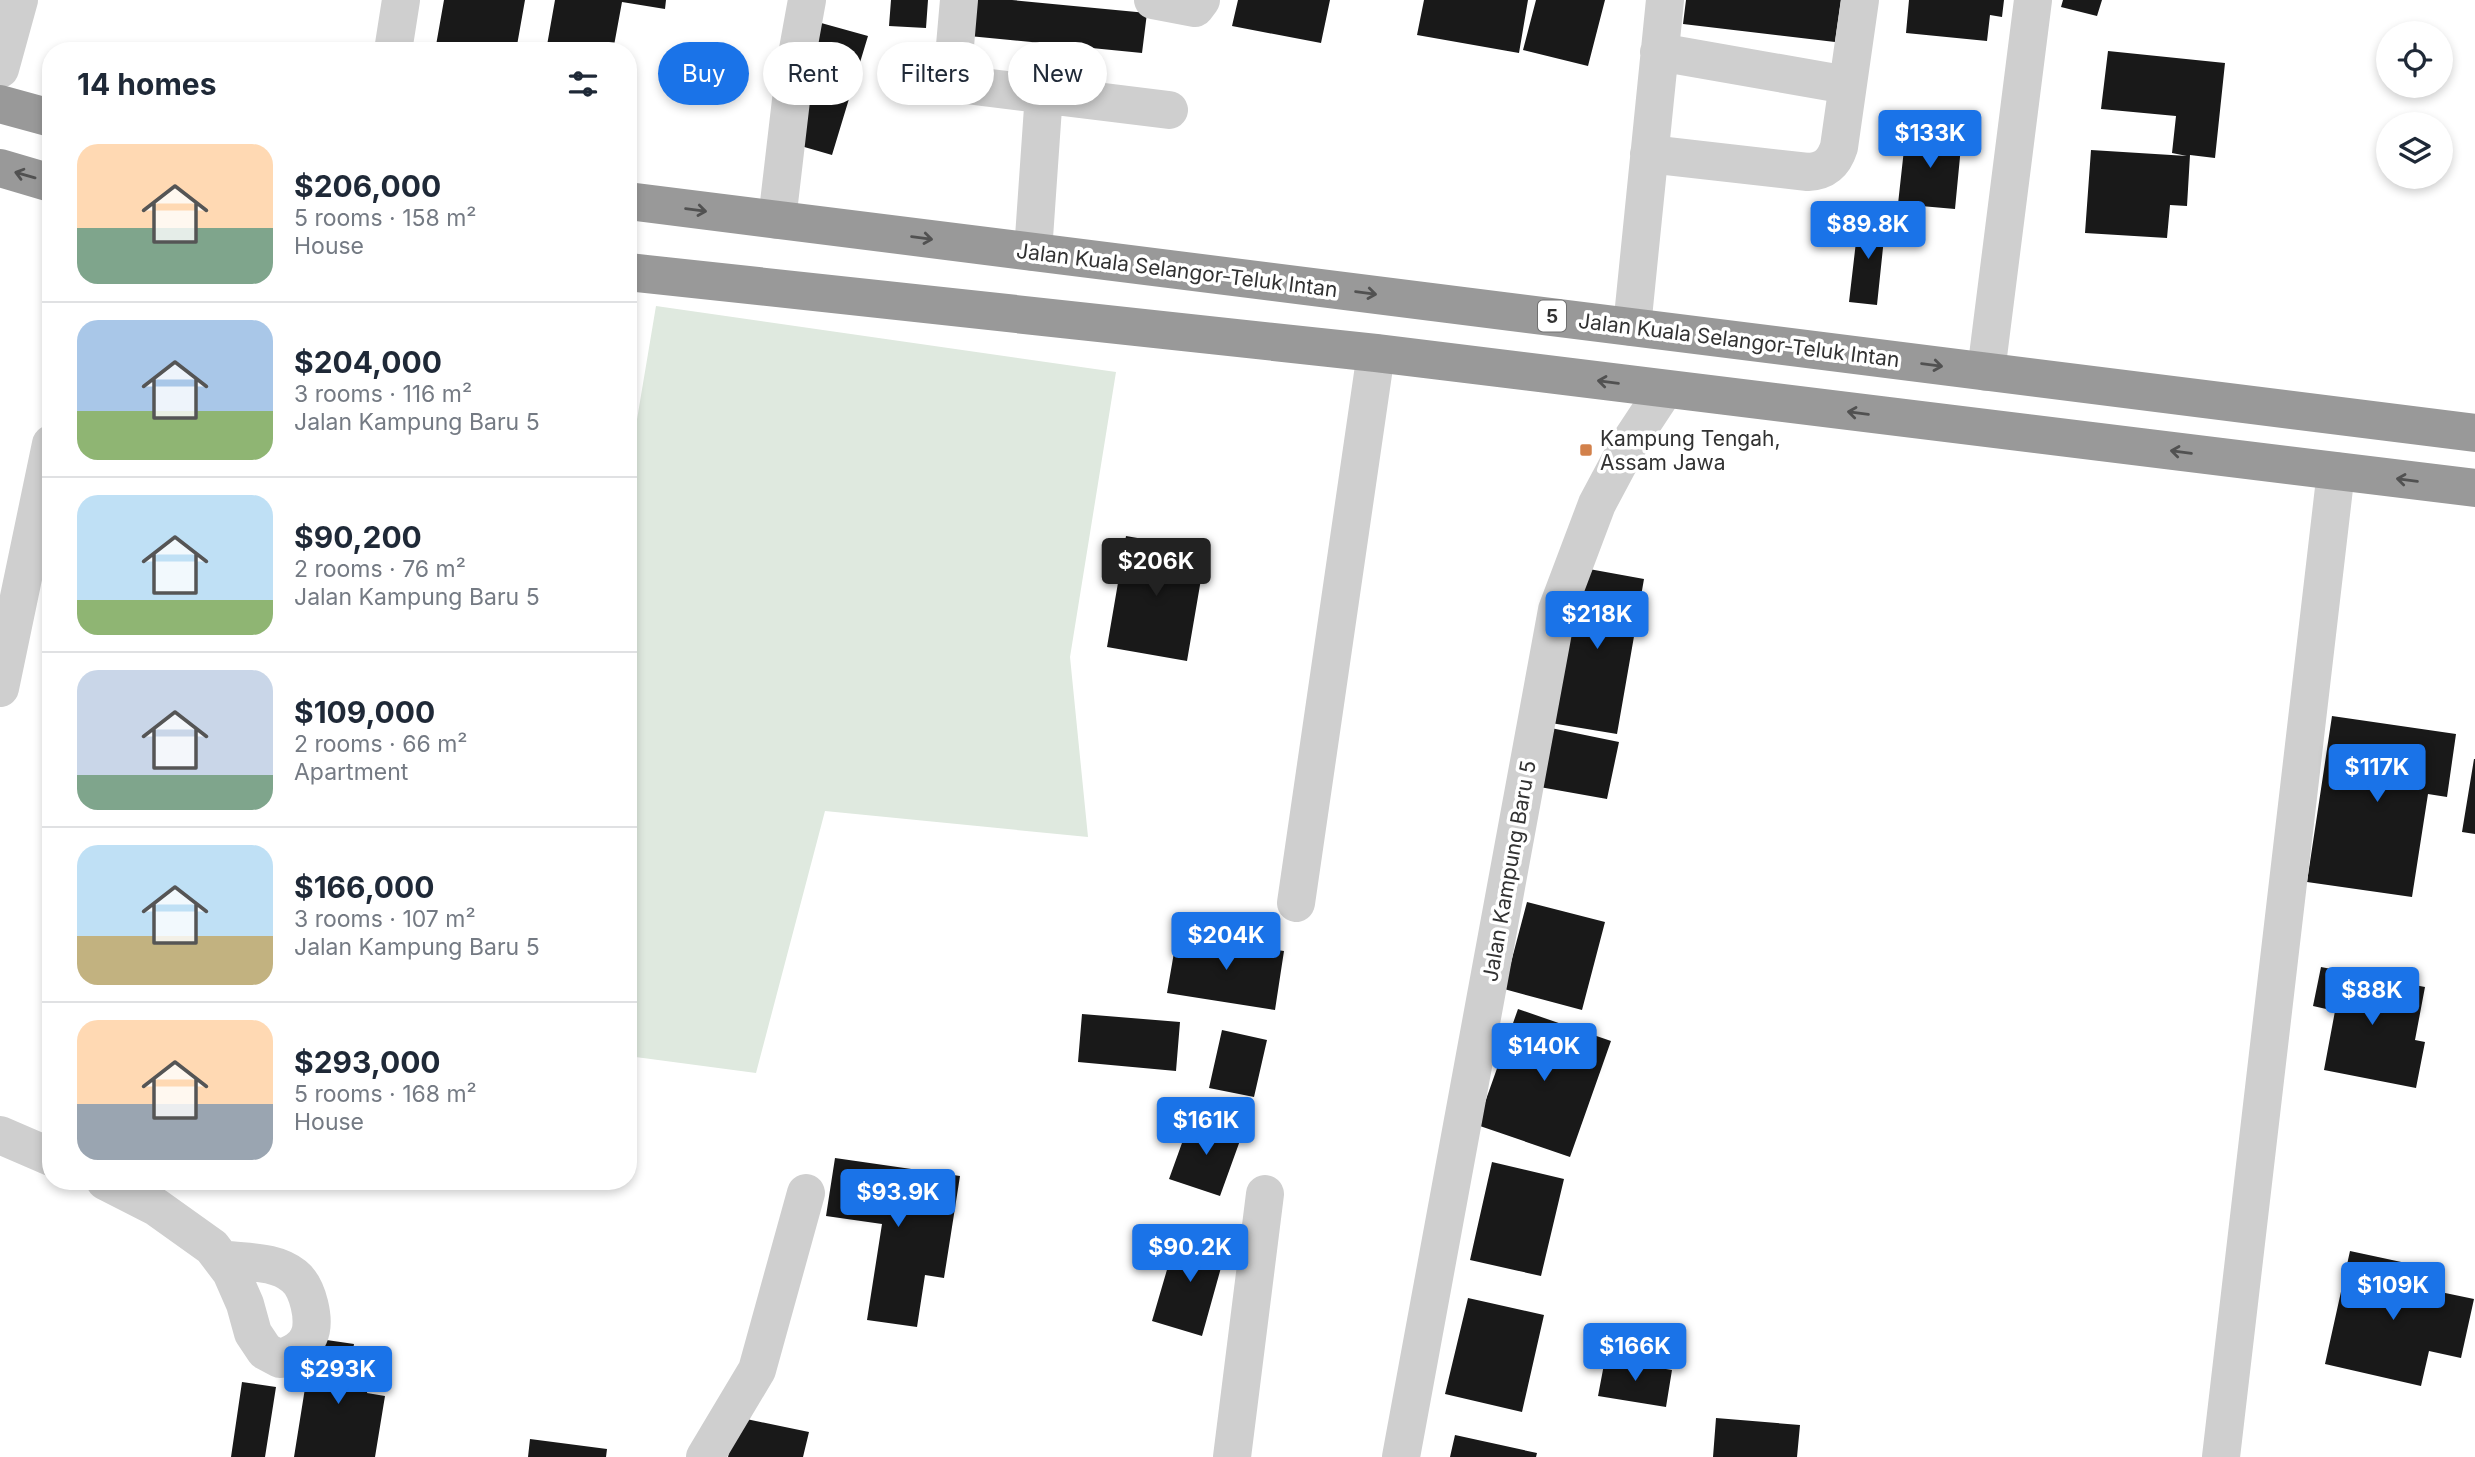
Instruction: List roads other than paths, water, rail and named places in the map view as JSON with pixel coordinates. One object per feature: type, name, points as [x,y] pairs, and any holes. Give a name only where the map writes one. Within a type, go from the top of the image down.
[{"type":"highway","points":[[0,104],[42,116]]},
{"type":"highway","points":[[0,168],[42,180]]},
{"type":"highway","name":"Jalan Kuala Selangor-Teluk Intan","points":[[637,202],[2475,433]]},
{"type":"highway","points":[[637,273],[1376,353],[2475,488]]},
{"type":"street","points":[[0,69],[19,0]]},
{"type":"street","points":[[394,42],[401,0]]},
{"type":"street","points":[[777,220],[807,0]]},
{"type":"street","points":[[959,0],[952,80],[958,84],[1008,89]]},
{"type":"street","points":[[1153,0],[1195,8],[1201,0]]},
{"type":"street","points":[[1632,327],[1665,0]]},
{"type":"street","points":[[1649,154],[1819,171],[1836,158],[1860,0]]},
{"type":"street","points":[[1986,372],[2033,0]]},
{"type":"street","points":[[1659,52],[1847,85]]},
{"type":"street","points":[[1107,102],[1169,110]]},
{"type":"street","points":[[1032,252],[1043,105]]},
{"type":"street","points":[[1296,903],[1376,353]]},
{"type":"street","name":"Jalan Kampung Baru 5","points":[[1401,1457],[1557,610],[1597,505],[1630,442],[1665,390]]},
{"type":"street","points":[[2221,1457],[2336,471]]},
{"type":"street","points":[[0,688],[42,487]]},
{"type":"street","points":[[0,1135],[42,1153]]},
{"type":"street","points":[[123,1190],[156,1207],[212,1247],[222,1259]]},
{"type":"street","points":[[705,1457],[757,1370],[806,1193]]},
{"type":"street","points":[[1231,1457],[1265,1194]]},
{"type":"place","name":"Kampung Tengah, Assam Jawa","points":[[1586,450]]}]
